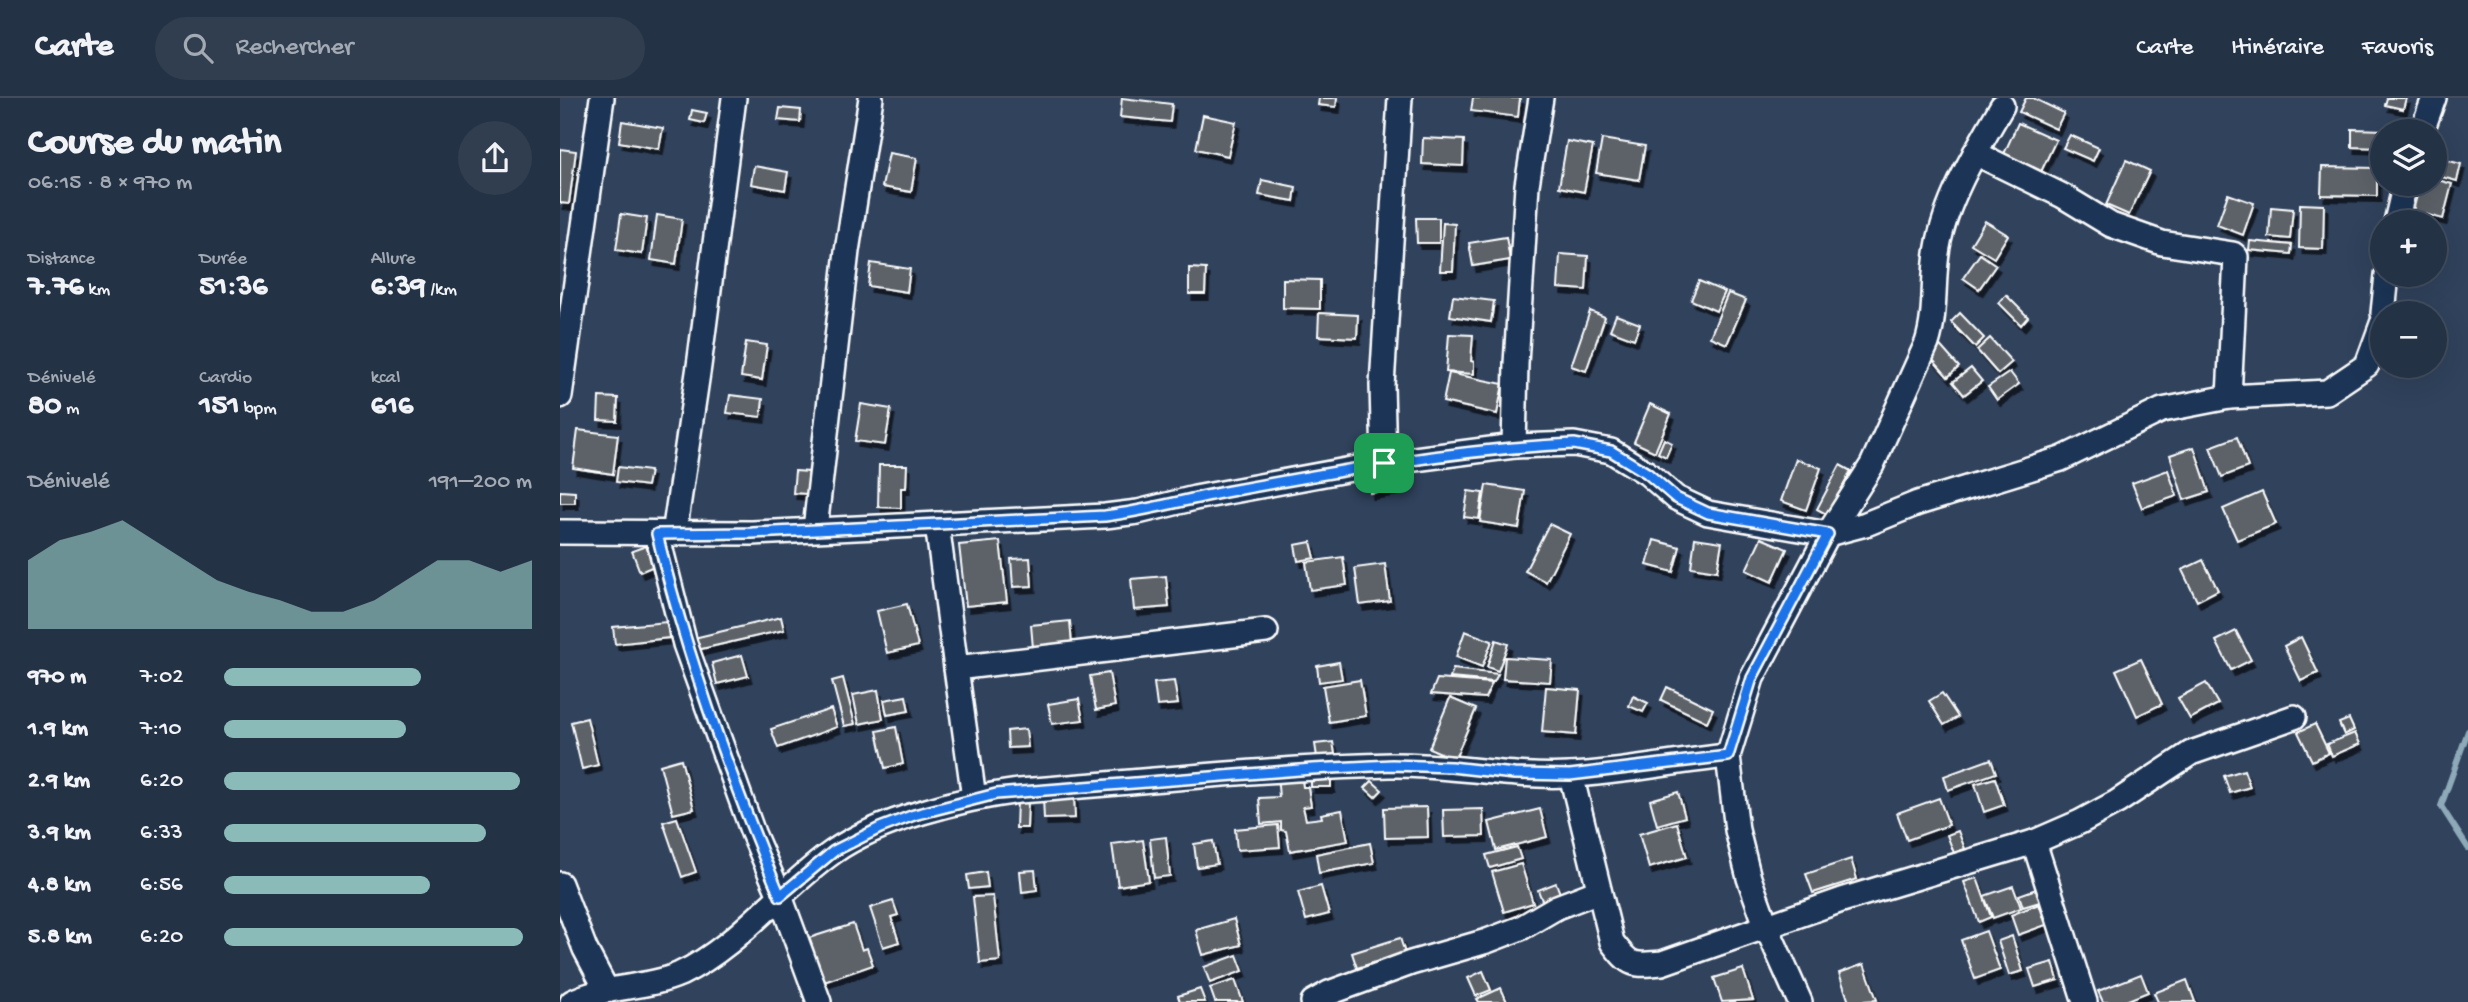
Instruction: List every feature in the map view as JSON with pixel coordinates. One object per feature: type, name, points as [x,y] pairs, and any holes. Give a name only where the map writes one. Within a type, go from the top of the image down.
[{"type":"street","points":[[560,396],[569,263],[601,98]]},
{"type":"street","points":[[734,98],[701,352],[665,534],[685,643],[754,833],[820,1002]]},
{"type":"street","points":[[815,529],[848,251],[871,98]]},
{"type":"street","points":[[1384,463],[1382,385],[1400,98]]},
{"type":"street","points":[[1514,446],[1527,185],[1541,98]]},
{"type":"street","points":[[2426,119],[2434,98]]},
{"type":"street","points":[[1800,1002],[1767,928],[1749,878],[1737,830],[1728,756],[1752,678],[1828,534],[1872,466],[1927,343],[1933,323],[1938,247],[1949,211],[1975,153],[2002,106]]},
{"type":"street","points":[[1975,153],[2063,196],[2110,225],[2162,243],[2233,254],[2236,257],[2229,397]]},
{"type":"street","points":[[560,532],[665,534],[1092,516],[1138,512],[1195,498],[1384,463],[1514,446],[1574,444],[1611,451],[1647,473],[1676,498],[1708,513],[1828,534],[1866,524],[1918,503],[2061,459],[2162,410],[2229,397],[2327,392],[2367,365],[2370,357]]},
{"type":"street","points":[[937,524],[974,799]]},
{"type":"street","points":[[956,668],[1266,631]]},
{"type":"street","points":[[1570,775],[1612,942],[1624,958],[1638,965],[1662,962],[1853,897],[2035,842],[2117,802],[2191,753],[2294,717]]},
{"type":"street","points":[[572,1002],[606,989],[678,974],[710,956],[834,851],[914,815],[974,799],[1033,790],[1392,765],[1451,767],[1514,774],[1570,775],[1728,756]]},
{"type":"street","points":[[2035,842],[2085,1002]]},
{"type":"street","points":[[560,884],[585,949],[606,989]]},
{"type":"street","points":[[1313,1002],[1329,993],[1411,963],[1521,928],[1557,907],[1599,891]]},
{"type":"building","points":[[1122,98],[1172,104],[1170,122],[1120,117]]},
{"type":"building","points":[[1319,98],[1337,98],[1336,107],[1318,105]]},
{"type":"building","points":[[1473,98],[1520,98],[1518,117],[1471,111]]},
{"type":"building","points":[[2026,98],[2033,98],[2064,113],[2056,129],[2019,112]]},
{"type":"building","points":[[2387,98],[2406,98],[2403,109],[2385,105]]},
{"type":"building","points":[[780,108],[801,110],[800,122],[778,120]]},
{"type":"building","points":[[692,110],[707,113],[704,123],[690,120]]},
{"type":"building","points":[[1203,115],[1236,122],[1228,156],[1196,149]]},
{"type":"building","points":[[622,121],[663,128],[659,149],[619,142]]},
{"type":"building","points":[[2018,123],[2056,140],[2040,174],[2003,156]]},
{"type":"building","points":[[2352,129],[2370,130],[2370,148],[2352,147]]},
{"type":"building","points":[[2070,135],[2099,148],[2093,161],[2063,148]]},
{"type":"building","points":[[1423,138],[1464,140],[1463,166],[1422,164]]},
{"type":"building","points":[[1602,139],[1645,146],[1639,180],[1596,173]]},
{"type":"building","points":[[1567,141],[1593,146],[1584,192],[1559,187]]},
{"type":"building","points":[[560,149],[576,151],[569,204],[560,203]]},
{"type":"building","points":[[889,153],[917,158],[911,192],[882,187]]},
{"type":"building","points":[[2126,160],[2150,171],[2129,215],[2106,205]]},
{"type":"building","points":[[2447,160],[2461,164],[2457,181],[2447,178]]},
{"type":"building","points":[[754,166],[788,172],[785,190],[751,184]]},
{"type":"building","points":[[2322,167],[2370,168],[2370,196],[2321,195]]},
{"type":"building","points":[[1262,180],[1296,187],[1294,201],[1259,195]]},
{"type":"building","points":[[2447,183],[2452,184],[2445,210],[2413,210],[2417,196],[2447,196]]},
{"type":"building","points":[[2228,194],[2254,203],[2243,235],[2217,225]]},
{"type":"building","points":[[2300,204],[2324,205],[2323,249],[2299,248]]},
{"type":"building","points":[[2271,207],[2293,209],[2290,239],[2269,237]]},
{"type":"building","points":[[621,214],[647,218],[642,254],[616,250]]},
{"type":"building","points":[[657,215],[682,219],[676,264],[651,260]]},
{"type":"building","points":[[1416,218],[1439,218],[1439,243],[1417,243]]},
{"type":"building","points":[[1985,221],[2008,235],[1994,258],[1971,244]]},
{"type":"building","points":[[1443,223],[1455,224],[1453,271],[1440,271]]},
{"type":"building","points":[[1506,237],[1510,260],[1473,266],[1469,243]]},
{"type":"building","points":[[2250,241],[2292,245],[2291,254],[2249,250]]},
{"type":"building","points":[[1560,254],[1588,256],[1586,290],[1558,288]]},
{"type":"building","points":[[1980,254],[1996,265],[1979,289],[1963,278]]},
{"type":"building","points":[[871,263],[910,269],[907,292],[868,286]]},
{"type":"building","points":[[1189,268],[1206,269],[1205,294],[1189,294]]},
{"type":"building","points":[[1283,279],[1320,280],[1320,309],[1283,308]]},
{"type":"building","points":[[1699,281],[1725,292],[1716,311],[1691,300]]},
{"type":"building","points":[[1728,293],[1746,300],[1727,344],[1710,337]]},
{"type":"building","points":[[2006,295],[2028,317],[2021,325],[1999,303]]},
{"type":"building","points":[[1453,296],[1494,301],[1491,322],[1450,316]]},
{"type":"building","points":[[1590,311],[1605,317],[1586,371],[1571,366]]},
{"type":"building","points":[[1319,313],[1358,315],[1357,338],[1318,336]]},
{"type":"building","points":[[1960,313],[1984,338],[1975,347],[1951,322]]},
{"type":"building","points":[[1616,315],[1640,324],[1634,339],[1610,330]]},
{"type":"building","points":[[1449,334],[1473,335],[1471,361],[1474,362],[1474,374],[1446,372]]},
{"type":"building","points":[[1990,338],[2012,362],[1998,374],[1977,350]]},
{"type":"building","points":[[1936,341],[1959,367],[1948,377],[1925,351]]},
{"type":"building","points":[[746,342],[767,345],[762,380],[741,377]]},
{"type":"building","points":[[1971,368],[1982,381],[1964,395],[1953,382]]},
{"type":"building","points":[[2010,372],[2019,384],[1997,400],[1988,387]]},
{"type":"building","points":[[1449,373],[1503,384],[1497,414],[1443,402]]},
{"type":"building","points":[[730,395],[763,399],[761,417],[727,413]]},
{"type":"building","points":[[599,397],[618,398],[617,421],[598,420]]},
{"type":"building","points":[[861,404],[891,409],[885,445],[855,441]]},
{"type":"building","points":[[1650,404],[1671,414],[1655,452],[1634,442]]},
{"type":"building","points":[[578,430],[618,435],[613,474],[573,468]]},
{"type":"building","points":[[2237,437],[2248,467],[2222,477],[2210,447]]},
{"type":"building","points":[[1664,439],[1672,443],[1666,457],[1658,453]]},
{"type":"building","points":[[2194,447],[2209,492],[2184,500],[2170,455]]},
{"type":"building","points":[[1796,459],[1821,468],[1806,510],[1781,501]]},
{"type":"building","points":[[879,465],[907,465],[906,488],[901,488],[901,508],[878,507]]},
{"type":"building","points":[[1840,465],[1851,471],[1828,515],[1817,509]]},
{"type":"building","points":[[618,467],[650,471],[647,486],[616,482]]},
{"type":"building","points":[[1393,469],[1396,489],[1370,493],[1368,473]]},
{"type":"building","points":[[2168,470],[2177,496],[2142,508],[2132,483]]},
{"type":"building","points":[[795,471],[809,472],[807,494],[793,493]]},
{"type":"building","points":[[1486,485],[1525,491],[1519,528],[1480,522]]},
{"type":"building","points":[[560,491],[575,492],[575,503],[560,503]]},
{"type":"building","points":[[1468,491],[1483,493],[1479,519],[1464,517]]},
{"type":"building","points":[[2262,492],[2276,524],[2237,540],[2223,509]]},
{"type":"building","points":[[1549,524],[1570,534],[1546,582],[1525,571]]},
{"type":"building","points":[[1695,538],[1722,542],[1717,571],[1691,567]]},
{"type":"building","points":[[1761,538],[1787,549],[1772,582],[1746,570]]},
{"type":"building","points":[[1654,540],[1680,547],[1673,572],[1647,565]]},
{"type":"building","points":[[1000,541],[1007,602],[966,606],[959,545]]},
{"type":"building","points":[[1311,542],[1315,558],[1298,561],[1295,545]]},
{"type":"building","points":[[646,546],[654,566],[640,572],[632,551]]},
{"type":"building","points":[[1343,557],[1347,585],[1310,590],[1306,562]]},
{"type":"building","points":[[1030,558],[1032,586],[1013,587],[1011,559]]},
{"type":"building","points":[[2203,560],[2218,590],[2197,601],[2182,570]]},
{"type":"building","points":[[1385,564],[1390,601],[1360,605],[1355,568]]},
{"type":"building","points":[[1166,576],[1169,607],[1134,610],[1131,579]]},
{"type":"building","points":[[907,604],[918,646],[887,653],[877,611]]},
{"type":"building","points":[[781,617],[784,630],[697,650],[694,638]]},
{"type":"building","points":[[1070,621],[1072,645],[1033,648],[1031,625]]},
{"type":"building","points":[[667,622],[669,638],[615,644],[613,627]]},
{"type":"building","points":[[1465,631],[1492,641],[1482,667],[1456,657]]},
{"type":"building","points":[[2236,631],[2251,660],[2231,670],[2216,641]]},
{"type":"building","points":[[2301,637],[2318,673],[2301,681],[2284,646]]},
{"type":"building","points":[[1496,640],[1508,644],[1498,671],[1487,667]]},
{"type":"building","points":[[742,655],[748,676],[717,684],[712,663]]},
{"type":"building","points":[[1505,657],[1552,660],[1550,682],[1503,679]]},
{"type":"building","points":[[2141,659],[2162,704],[2137,716],[2116,670]]},
{"type":"building","points":[[1339,662],[1342,679],[1319,682],[1317,666]]},
{"type":"building","points":[[1453,669],[1498,674],[1494,682],[1450,678]]},
{"type":"building","points":[[1109,673],[1115,706],[1096,710],[1090,676]]},
{"type":"building","points":[[843,678],[855,724],[844,726],[832,681]]},
{"type":"building","points":[[1437,679],[1492,683],[1485,698],[1431,694]]},
{"type":"building","points":[[1360,680],[1366,716],[1329,722],[1323,686]]},
{"type":"building","points":[[1174,681],[1178,704],[1157,706],[1154,683]]},
{"type":"building","points":[[2206,683],[2218,704],[2190,719],[2178,698]]},
{"type":"building","points":[[1546,687],[1580,690],[1576,735],[1542,732]]},
{"type":"building","points":[[1667,687],[1713,709],[1707,722],[1661,700]]},
{"type":"building","points":[[878,690],[883,719],[859,724],[853,695]]},
{"type":"building","points":[[1942,693],[1958,717],[1944,725],[1929,701]]},
{"type":"building","points":[[906,696],[909,711],[887,715],[884,700]]},
{"type":"building","points":[[1633,696],[1648,703],[1643,712],[1629,706]]},
{"type":"building","points":[[1450,698],[1476,709],[1455,759],[1429,748]]},
{"type":"building","points":[[1079,699],[1083,720],[1052,724],[1048,704]]},
{"type":"building","points":[[831,709],[837,727],[778,748],[771,729]]},
{"type":"building","points":[[587,718],[598,765],[582,769],[571,722]]},
{"type":"building","points":[[2349,719],[2354,730],[2344,735],[2339,723]]},
{"type":"building","points":[[2315,724],[2329,753],[2312,761],[2298,732]]},
{"type":"building","points":[[896,727],[903,764],[885,768],[877,731]]},
{"type":"building","points":[[1026,729],[1028,747],[1008,748],[1007,731]]},
{"type":"building","points":[[2355,733],[2360,744],[2332,756],[2327,744]]},
{"type":"building","points":[[1333,742],[1335,754],[1317,757],[1315,744]]},
{"type":"building","points":[[681,759],[694,809],[673,814],[660,765]]},
{"type":"building","points":[[1991,759],[1996,773],[1948,790],[1944,776]]},
{"type":"building","points":[[2244,770],[2250,787],[2230,793],[2224,776]]},
{"type":"building","points":[[1301,773],[1303,787],[1308,787],[1311,806],[1303,807],[1306,820],[1322,818],[1321,814],[1342,810],[1348,841],[1290,851],[1286,831],[1281,830],[1281,822],[1261,824],[1259,798],[1279,797],[1277,775]]},
{"type":"building","points":[[1311,777],[1331,777],[1331,787],[1311,787]]},
{"type":"building","points":[[1995,778],[2004,805],[1984,812],[1975,784]]},
{"type":"building","points":[[1372,781],[1382,790],[1375,797],[1365,788]]},
{"type":"building","points":[[1678,792],[1685,817],[1657,825],[1650,800]]},
{"type":"building","points":[[1074,796],[1075,818],[1044,819],[1043,797]]},
{"type":"building","points":[[1939,798],[1949,825],[1907,840],[1897,813]]},
{"type":"building","points":[[1017,800],[1028,801],[1027,828],[1016,828]]},
{"type":"building","points":[[1427,807],[1428,837],[1385,838],[1384,808]]},
{"type":"building","points":[[1483,809],[1484,836],[1444,837],[1443,810]]},
{"type":"building","points":[[1540,809],[1547,837],[1496,850],[1489,822]]},
{"type":"building","points":[[677,818],[696,872],[682,877],[663,822]]},
{"type":"building","points":[[1677,823],[1687,857],[1649,868],[1639,834]]},
{"type":"building","points":[[1278,825],[1280,847],[1237,850],[1235,829]]},
{"type":"building","points":[[1958,831],[1965,849],[1954,853],[1947,835]]},
{"type":"building","points":[[1166,837],[1170,876],[1154,878],[1150,839]]},
{"type":"building","points":[[1143,840],[1149,881],[1118,886],[1112,844]]},
{"type":"building","points":[[1213,841],[1217,864],[1197,867],[1194,844]]},
{"type":"building","points":[[1370,843],[1374,863],[1319,873],[1316,854]]},
{"type":"building","points":[[1517,847],[1521,859],[1490,868],[1486,855]]},
{"type":"building","points":[[1851,859],[1857,879],[1813,893],[1806,874]]},
{"type":"building","points":[[1521,864],[1533,903],[1504,912],[1492,872]]},
{"type":"building","points":[[1035,870],[1037,890],[1022,892],[1020,871]]},
{"type":"building","points":[[986,872],[988,887],[969,889],[967,875]]},
{"type":"building","points":[[1977,878],[1991,917],[1979,922],[1964,882]]},
{"type":"building","points":[[1556,883],[1561,896],[1543,903],[1538,890]]},
{"type":"building","points":[[1321,886],[1329,914],[1306,920],[1298,892]]},
{"type":"building","points":[[2013,886],[2021,908],[1993,918],[1984,896]]},
{"type":"building","points":[[2036,889],[2040,902],[2023,907],[2019,895]]},
{"type":"building","points":[[993,896],[1000,961],[980,963],[973,897]]},
{"type":"building","points":[[893,901],[898,915],[891,917],[899,942],[883,947],[870,908]]},
{"type":"building","points":[[2039,904],[2046,925],[2018,935],[2011,915]]},
{"type":"building","points":[[1234,919],[1241,945],[1203,955],[1196,930]]},
{"type":"building","points":[[853,924],[862,950],[867,948],[873,965],[824,982],[809,938]]},
{"type":"building","points":[[1986,931],[2000,970],[1975,979],[1961,940]]},
{"type":"building","points":[[2012,936],[2023,971],[2009,975],[1998,941]]},
{"type":"building","points":[[1400,938],[1405,953],[1357,968],[1352,953]]},
{"type":"building","points":[[1237,955],[1243,971],[1210,983],[1204,967]]},
{"type":"building","points":[[2053,962],[2058,980],[2035,987],[2029,969]]},
{"type":"building","points":[[1864,964],[1877,1000],[1849,1002],[1839,973]]},
{"type":"building","points":[[1743,969],[1753,1000],[1722,1002],[1714,978]]},
{"type":"building","points":[[1483,971],[1491,990],[1476,996],[1468,978]]},
{"type":"building","points":[[2141,974],[2148,992],[2123,1002],[2103,1002],[2098,991]]},
{"type":"building","points":[[1235,980],[1243,1002],[1215,1002],[1210,988]]},
{"type":"building","points":[[2187,980],[2195,1002],[2158,1002],[2154,993]]},
{"type":"building","points":[[1501,988],[1507,1002],[1479,1002],[1477,999]]},
{"type":"building","points":[[1200,989],[1205,1002],[1180,1002],[1178,996]]},
{"type":"waterway","points":[[2468,731],[2441,806],[2468,848]]},
{"type":"route","points":[[1574,444],[1611,451],[1647,473],[1676,498],[1708,513],[1828,534],[1752,678],[1728,756],[1570,775],[1514,774],[1451,767],[1392,765],[996,794],[914,815],[880,828],[834,851],[780,896],[712,723],[685,643],[657,534],[752,533],[1105,516],[1138,512],[1195,498],[1384,463],[1514,446],[1574,444]]}]
